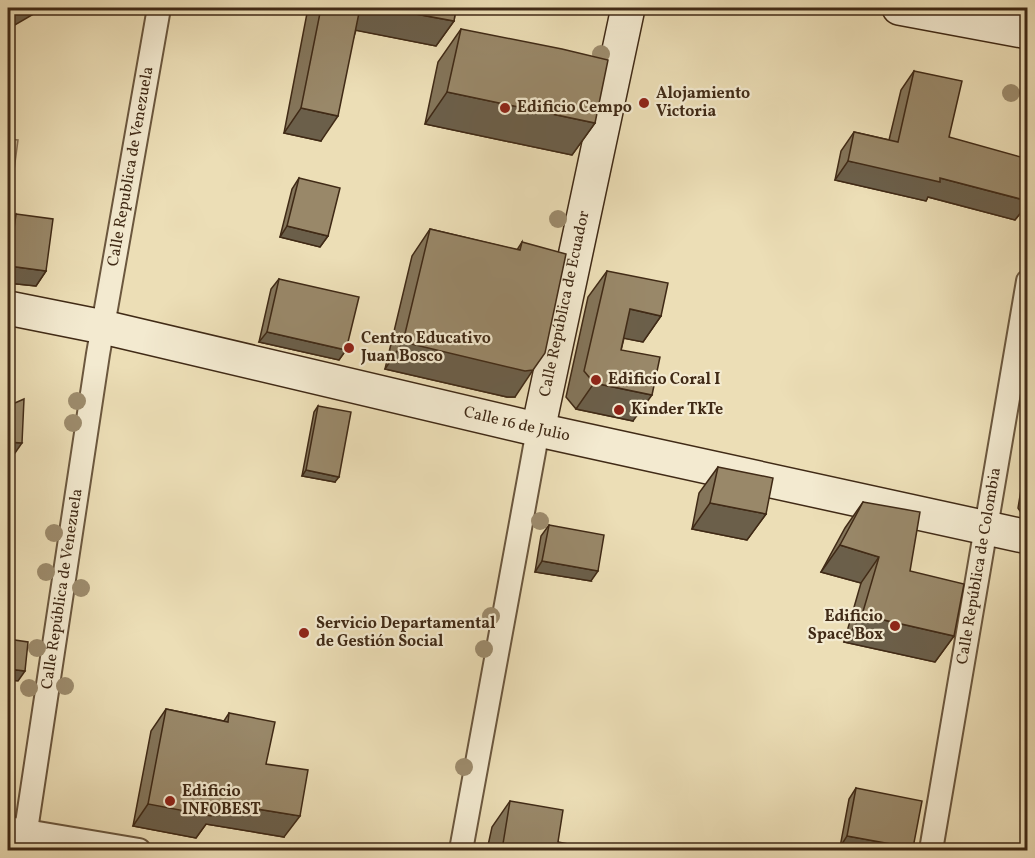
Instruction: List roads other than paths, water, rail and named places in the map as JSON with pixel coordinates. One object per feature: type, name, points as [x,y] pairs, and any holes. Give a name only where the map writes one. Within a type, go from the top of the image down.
[{"type":"main road","name":"Calle República de Ecuador","points":[[538,430],[628,8]]},
{"type":"main road","points":[[899,8],[1028,32]]},
{"type":"main road","name":"Calle 16 de Julio","points":[[8,308],[103,327],[538,430],[1028,537]]},
{"type":"street","name":"Calle Republica de Venezuela","points":[[103,327],[159,8]]},
{"type":"street","name":"Calle República de Colombia","points":[[931,850],[1028,281]]},
{"type":"street","name":"Calle República de Venezuela","points":[[19,836],[103,327]]},
{"type":"street","name":"Calle República de Ecuador","points":[[461,850],[538,430]]},
{"type":"street","points":[[19,836],[139,850]]},
{"type":"place","name":"Alojamiento Victoria","points":[[644,103]]},
{"type":"place","name":"Edificio Cempo","points":[[505,108]]},
{"type":"place","name":"Centro Educativo Juan Bosco","points":[[349,348]]},
{"type":"place","name":"Edificio Coral I","points":[[596,380]]},
{"type":"place","name":"Kinder TkTe","points":[[619,410]]},
{"type":"place","name":"Edificio Space Box","points":[[895,626]]},
{"type":"place","name":"Servicio Departamental de Gestión Social","points":[[304,633]]},
{"type":"place","name":"Edificio INFOBEST","points":[[170,801]]}]
